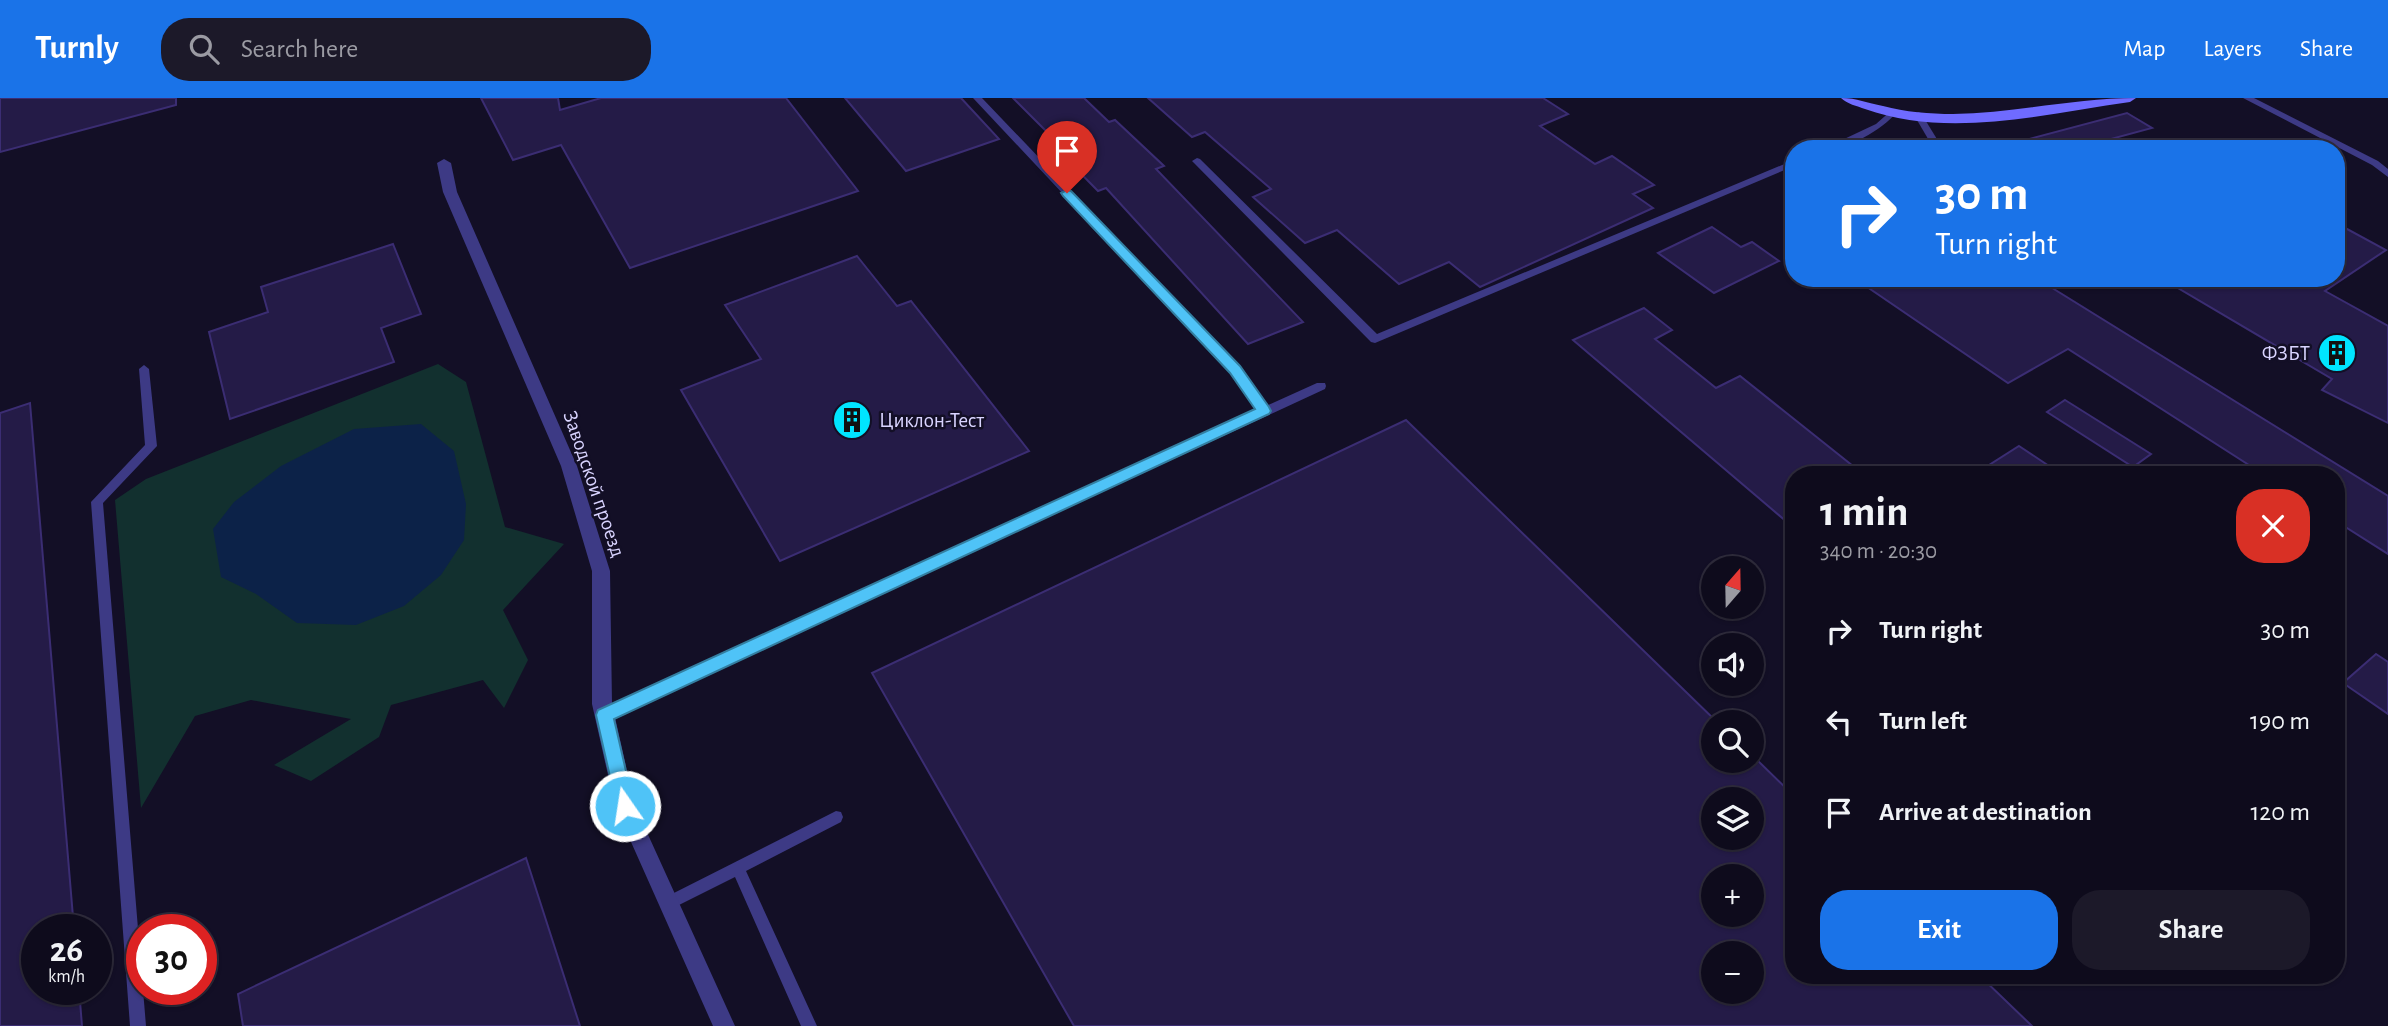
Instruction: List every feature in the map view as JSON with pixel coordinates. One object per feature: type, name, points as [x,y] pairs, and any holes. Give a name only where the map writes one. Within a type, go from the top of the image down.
[{"type":"street","points":[[1847,98],[1893,112],[1986,117],[2089,100],[2130,98]]},
{"type":"street","name":"Заводской проезд","points":[[444,163],[450,192],[569,467],[601,571],[602,704],[625,806],[723,1024]]},
{"type":"lane","points":[[977,98],[1235,370],[1264,411]]},
{"type":"lane","points":[[2247,98],[2330,140]]},
{"type":"lane","points":[[1847,140],[1879,126],[1893,112]]},
{"type":"lane","points":[[1918,115],[1933,140]]},
{"type":"lane","points":[[2345,148],[2375,163],[2388,174]]},
{"type":"lane","points":[[1196,161],[1375,339],[1785,167]]},
{"type":"lane","points":[[138,1026],[97,502],[151,446],[144,369]]},
{"type":"lane","points":[[605,715],[1321,386]]},
{"type":"lane","points":[[669,903],[836,817]]},
{"type":"lane","points":[[738,868],[809,1026]]},
{"type":"green space","points":[[438,364],[466,382],[505,527],[564,544],[503,610],[528,660],[504,708],[483,680],[391,705],[379,737],[311,781],[274,765],[351,719],[251,700],[195,716],[141,808],[115,500],[146,479]]},
{"type":"water","points":[[421,424],[454,451],[466,504],[464,540],[441,575],[404,606],[356,625],[297,623],[256,594],[221,577],[213,529],[234,502],[281,466],[354,429]]},
{"type":"building","points":[[0,98],[176,98],[176,105],[0,152]]},
{"type":"building","points":[[481,98],[558,98],[560,110],[601,98],[786,98],[858,191],[630,268],[561,145],[513,160]]},
{"type":"building","points":[[845,98],[961,98],[999,139],[906,171]]},
{"type":"building","points":[[1013,98],[1084,98],[1109,122],[1115,120],[1164,166],[1156,169],[1303,322],[1248,344],[1106,188],[1098,191],[1050,142],[1055,140]]},
{"type":"building","points":[[1148,98],[1543,98],[1568,114],[1540,126],[1595,164],[1612,156],[1654,185],[1633,194],[1653,208],[1480,287],[1449,262],[1399,284],[1337,230],[1305,243],[1253,197],[1271,189],[1205,132],[1192,137]]},
{"type":"building","points":[[2127,113],[2152,128],[2107,140],[2026,140]]},
{"type":"building","points":[[1712,227],[1741,247],[1752,242],[1779,261],[1714,293],[1658,253]]},
{"type":"building","name":"ФЗБТ","points":[[2345,228],[2386,250],[2345,278]]},
{"type":"building","points":[[393,244],[421,314],[381,328],[394,362],[230,419],[209,332],[268,312],[261,287]]},
{"type":"building","name":"Циклон-Тест","points":[[857,256],[897,306],[911,301],[1029,451],[780,561],[681,390],[761,359],[725,305]]},
{"type":"building","points":[[1867,287],[2051,287],[2340,466],[2251,466],[2068,349],[2008,383]]},
{"type":"building","name":"ФЗБТ","points":[[2176,287],[2331,287],[2325,291],[2388,326],[2388,423],[2322,390],[2332,379]]},
{"type":"building","points":[[1644,308],[1672,330],[1655,339],[1716,388],[1740,376],[1853,466],[1785,466],[1785,520],[1573,340]]},
{"type":"building","points":[[2065,400],[2151,454],[2131,466],[2047,412]]},
{"type":"building","points":[[30,403],[73,914],[21,914],[21,1005],[80,1005],[82,1026],[0,1026],[0,413]]},
{"type":"building","points":[[1406,420],[1705,710],[1701,710],[1701,773],[1764,773],[1764,767],[1785,787],[1785,984],[1988,984],[2032,1026],[1074,1026],[872,673]]},
{"type":"building","points":[[2019,446],[2049,466],[1988,466]]},
{"type":"building","points":[[2345,469],[2388,496],[2388,554],[2345,527]]},
{"type":"building","points":[[2376,654],[2388,662],[2388,714],[2345,684],[2345,681]]},
{"type":"building","points":[[526,858],[580,1026],[243,1026],[238,994]]},
{"type":"place","name":"ФЗБТ","points":[[2337,353]]},
{"type":"place","name":"Циклон-Тест","points":[[852,420]]},
{"type":"route","points":[[625,806],[605,715],[1264,411],[1235,370],[1067,193]]}]
